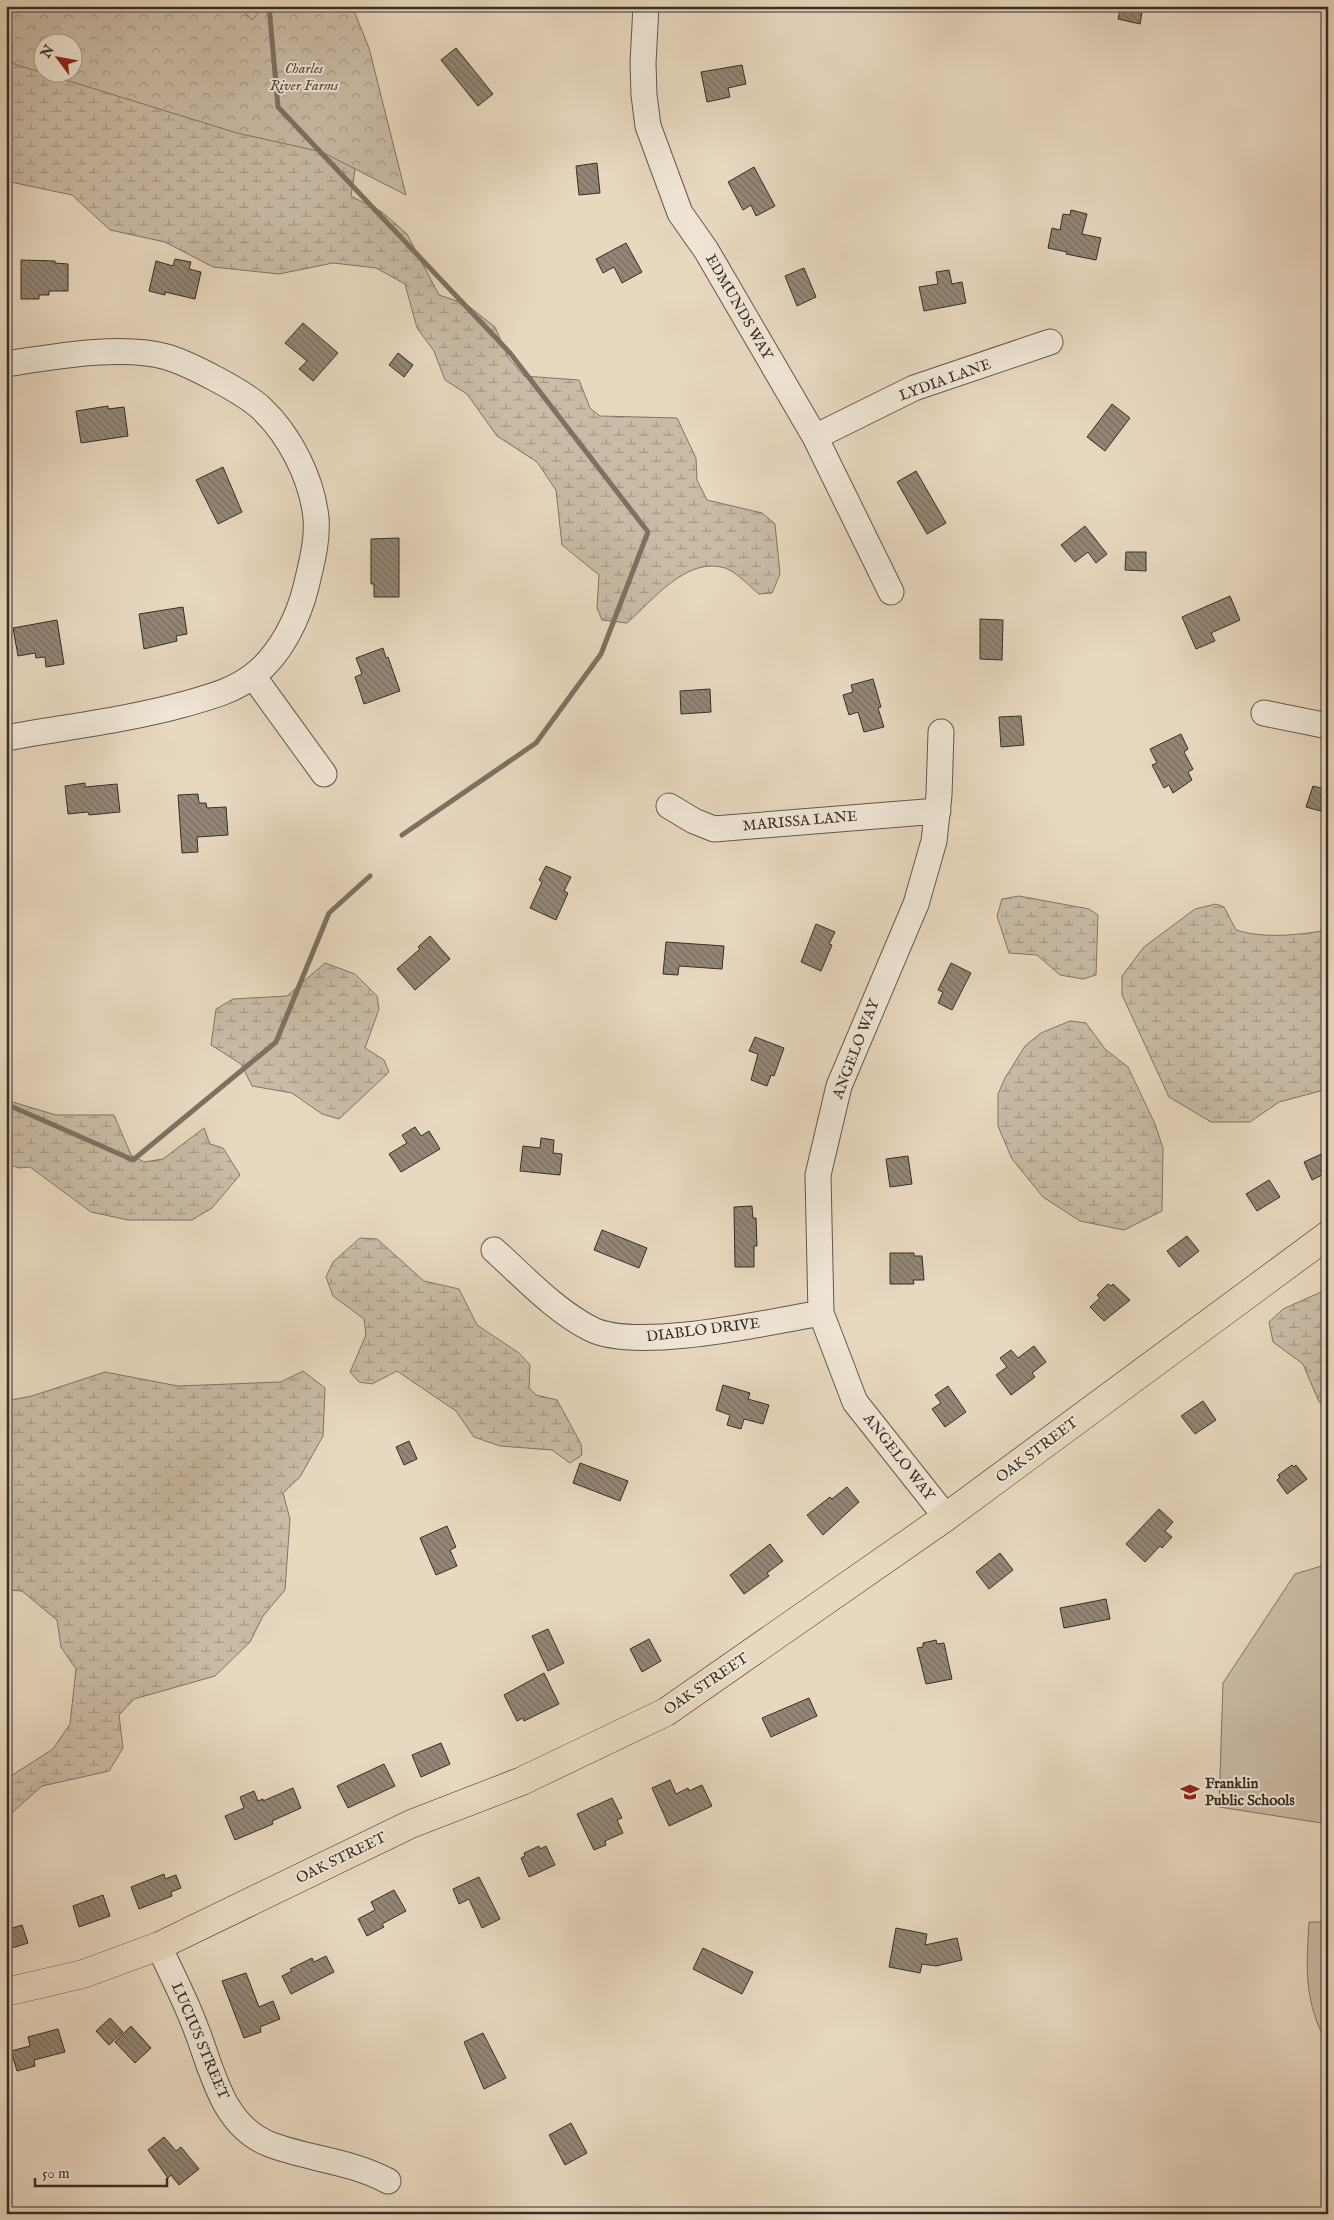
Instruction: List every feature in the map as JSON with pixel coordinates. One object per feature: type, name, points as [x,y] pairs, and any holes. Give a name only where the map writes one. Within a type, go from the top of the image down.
[{"type":"main road","name":"OAK STREET","points":[[6,1992],[83,1974],[159,1946],[411,1824],[522,1781],[666,1712],[946,1517],[1328,1235]]},
{"type":"street","name":"EDMUNDS WAY","points":[[646,6],[643,63],[644,95],[648,126],[680,213],[706,250],[815,436],[891,592]]},
{"type":"street","name":"LYDIA LANE","points":[[815,436],[914,388],[1050,342]]},
{"type":"street","points":[[6,364],[94,353],[149,354],[168,357],[206,374],[261,408],[286,439],[298,459],[313,497],[316,520],[315,542],[298,611],[268,663],[253,676],[217,695],[145,715],[6,738]]},
{"type":"street","points":[[253,676],[324,774]]},
{"type":"street","points":[[1264,714],[1328,726]]},
{"type":"street","name":"ANGELO WAY","points":[[940,732],[938,811],[934,841],[916,904],[839,1086],[818,1175],[821,1313],[855,1402],[946,1517]]},
{"type":"street","name":"MARISSA LANE","points":[[669,806],[694,821],[714,829],[938,811]]},
{"type":"street","name":"DIABLO DRIVE","points":[[494,1250],[560,1309],[593,1330],[634,1338],[705,1333],[821,1313]]},
{"type":"street","name":"LUCIUS STREET","points":[[159,1946],[196,2026],[208,2067],[221,2096],[235,2118],[250,2132],[268,2143],[345,2163],[374,2173],[388,2181]]},
{"type":"green space","points":[[6,6],[325,6],[356,163],[351,196],[382,212],[407,234],[439,295],[466,304],[495,327],[508,357],[524,376],[579,380],[590,408],[600,416],[677,418],[696,458],[697,480],[707,500],[762,513],[775,524],[780,574],[772,593],[759,594],[738,576],[725,568],[711,566],[697,568],[684,574],[659,592],[627,623],[602,620],[597,608],[599,575],[562,545],[556,490],[537,462],[497,436],[467,394],[445,380],[434,351],[417,328],[405,284],[376,268],[333,263],[279,274],[213,267],[165,242],[110,230],[72,195],[6,181]]},
{"type":"green space","name":"Charles River Farms","points":[[6,6],[238,6],[252,20],[264,6],[352,6],[369,48],[406,195],[322,152],[237,133],[72,82],[82,82],[82,32],[32,32],[32,70],[14,64],[6,55]]},
{"type":"green space","points":[[1019,896],[1089,909],[1098,915],[1096,975],[1083,979],[1060,975],[1037,955],[1009,953],[997,916],[1002,899]]},
{"type":"green space","points":[[1216,904],[1224,907],[1236,930],[1247,933],[1282,935],[1328,930],[1328,1089],[1279,1102],[1250,1122],[1211,1122],[1169,1097],[1122,995],[1122,976],[1144,947],[1195,909]]},
{"type":"green space","points":[[325,963],[355,974],[377,996],[379,1009],[365,1048],[384,1060],[389,1072],[339,1119],[322,1114],[292,1093],[252,1086],[241,1064],[211,1045],[216,1009],[233,999],[287,996]]},
{"type":"green space","points":[[1070,1021],[1086,1023],[1105,1049],[1128,1067],[1155,1124],[1163,1148],[1162,1211],[1124,1230],[1080,1221],[1043,1197],[1012,1159],[998,1126],[998,1094],[1005,1078],[1025,1046],[1041,1033]]},
{"type":"green space","points":[[6,1100],[56,1115],[114,1115],[131,1155],[144,1162],[163,1159],[204,1128],[210,1144],[223,1148],[240,1175],[212,1208],[192,1220],[128,1220],[91,1212],[30,1167],[19,1168],[6,1163]]},
{"type":"green space","points":[[360,1238],[377,1239],[424,1281],[459,1289],[477,1325],[519,1353],[530,1365],[529,1388],[536,1395],[557,1400],[581,1444],[582,1455],[570,1463],[552,1450],[500,1446],[474,1437],[456,1411],[397,1371],[372,1384],[359,1382],[350,1372],[366,1335],[364,1319],[333,1296],[326,1277],[333,1262]]},
{"type":"green space","points":[[1328,1289],[1328,1406],[1319,1402],[1303,1364],[1273,1342],[1269,1322],[1283,1309]]},
{"type":"green space","points":[[303,1371],[325,1388],[323,1436],[300,1477],[283,1493],[290,1519],[285,1590],[263,1616],[250,1642],[215,1676],[134,1699],[119,1715],[123,1748],[109,1771],[42,1786],[6,1818],[6,1779],[53,1749],[70,1724],[76,1669],[61,1647],[57,1620],[22,1591],[6,1590],[6,1401],[32,1396],[105,1372],[178,1386],[281,1382]]},
{"type":"green space","points":[[1328,1564],[1328,1824],[1219,1807],[1223,1683],[1295,1574]]},
{"type":"green space","points":[[1309,1922],[1328,1922],[1328,2046],[1314,2015],[1308,1986]]},
{"type":"building","points":[[1121,6],[1143,6],[1140,24],[1118,19]]},
{"type":"building","points":[[456,48],[493,94],[478,106],[441,60]]},
{"type":"building","points":[[742,65],[746,84],[728,88],[730,97],[707,102],[701,72]]},
{"type":"building","points":[[597,163],[600,193],[579,195],[576,166]]},
{"type":"building","points":[[754,167],[775,206],[756,216],[751,205],[743,210],[728,182]]},
{"type":"building","points":[[1071,210],[1087,214],[1082,234],[1101,238],[1096,260],[1048,248],[1052,228],[1060,230],[1063,214],[1070,215]]},
{"type":"building","points":[[626,243],[642,272],[622,283],[614,267],[603,273],[596,259]]},
{"type":"building","points":[[175,259],[191,262],[189,269],[201,272],[195,299],[165,292],[165,295],[149,291],[156,261],[173,266]]},
{"type":"building","points":[[21,260],[55,261],[55,263],[68,264],[68,291],[49,291],[49,295],[39,295],[39,299],[21,299]]},
{"type":"building","points":[[804,268],[816,297],[797,306],[785,276]]},
{"type":"building","points":[[949,270],[952,284],[962,282],[966,303],[924,311],[919,287],[938,284],[936,272]]},
{"type":"building","points":[[303,323],[338,353],[313,381],[299,369],[307,361],[285,343]]},
{"type":"building","points":[[398,353],[413,365],[404,377],[389,365]]},
{"type":"building","points":[[1112,404],[1130,418],[1105,451],[1087,437]]},
{"type":"building","points":[[108,406],[108,409],[124,407],[128,436],[81,443],[76,411]]},
{"type":"building","points":[[223,467],[242,512],[218,524],[196,480]]},
{"type":"building","points":[[916,471],[946,523],[927,534],[897,482]]},
{"type":"building","points":[[1085,526],[1107,554],[1096,563],[1088,552],[1075,562],[1061,545]]},
{"type":"building","points":[[399,538],[399,597],[374,597],[374,584],[371,584],[371,539]]},
{"type":"building","points":[[1126,552],[1146,552],[1146,571],[1125,570]]},
{"type":"building","points":[[1230,596],[1240,620],[1211,633],[1215,641],[1196,649],[1182,617]]},
{"type":"building","points":[[183,607],[187,634],[176,636],[177,641],[144,649],[139,614]]},
{"type":"building","points":[[980,619],[1003,620],[1002,660],[980,659]]},
{"type":"building","points":[[57,620],[64,664],[46,667],[45,657],[36,658],[35,653],[18,656],[13,628]]},
{"type":"building","points":[[383,648],[400,691],[364,704],[355,677],[362,674],[356,658]]},
{"type":"building","points":[[873,679],[881,707],[878,708],[884,727],[864,732],[858,712],[849,715],[843,695],[853,692],[851,685]]},
{"type":"building","points":[[710,689],[711,712],[681,714],[680,691]]},
{"type":"building","points":[[1021,716],[1024,745],[1001,747],[999,717]]},
{"type":"building","points":[[1181,734],[1188,749],[1184,752],[1193,769],[1188,772],[1192,780],[1173,793],[1169,785],[1164,788],[1152,765],[1157,763],[1150,749]]},
{"type":"building","points":[[85,783],[85,787],[117,784],[120,812],[89,815],[88,812],[68,814],[65,786]]},
{"type":"building","points":[[1313,786],[1328,790],[1328,813],[1306,807]]},
{"type":"building","points":[[198,794],[199,803],[206,803],[207,808],[226,807],[228,835],[197,837],[198,852],[182,853],[178,795]]},
{"type":"building","points":[[546,866],[571,877],[564,891],[568,893],[556,920],[530,908],[542,882],[539,880]]},
{"type":"building","points":[[816,924],[835,932],[829,944],[832,945],[821,971],[801,962]]},
{"type":"building","points":[[430,936],[450,959],[415,990],[397,969],[420,949],[418,947]]},
{"type":"building","points":[[666,942],[724,946],[722,969],[679,966],[678,975],[663,974]]},
{"type":"building","points":[[951,963],[971,973],[952,1010],[938,1003],[943,992],[938,990]]},
{"type":"building","points":[[755,1037],[784,1048],[774,1076],[771,1075],[767,1086],[751,1080],[758,1054],[749,1051]]},
{"type":"building","points":[[415,1127],[421,1136],[429,1131],[440,1149],[401,1172],[389,1154],[407,1143],[402,1135]]},
{"type":"building","points":[[541,1138],[554,1140],[553,1153],[562,1154],[560,1175],[520,1171],[523,1146],[540,1148]]},
{"type":"building","points":[[1328,1151],[1328,1172],[1312,1180],[1304,1162]]},
{"type":"building","points":[[908,1156],[912,1184],[890,1187],[886,1159]]},
{"type":"building","points":[[1269,1180],[1280,1197],[1257,1211],[1246,1194]]},
{"type":"building","points":[[752,1206],[753,1218],[756,1218],[757,1246],[754,1246],[754,1267],[735,1267],[734,1207]]},
{"type":"building","points":[[602,1230],[647,1248],[639,1268],[594,1250]]},
{"type":"building","points":[[1187,1236],[1199,1251],[1179,1267],[1167,1251]]},
{"type":"building","points":[[890,1253],[914,1253],[914,1256],[922,1256],[924,1280],[913,1280],[914,1284],[890,1284]]},
{"type":"building","points":[[1108,1284],[1111,1286],[1113,1284],[1130,1300],[1104,1321],[1090,1307],[1100,1298],[1097,1295]]},
{"type":"building","points":[[1034,1346],[1046,1362],[1032,1373],[1035,1377],[1011,1395],[996,1375],[1007,1367],[1000,1358],[1011,1350],[1018,1358]]},
{"type":"building","points":[[723,1385],[750,1393],[748,1399],[769,1405],[763,1424],[744,1419],[741,1429],[727,1425],[730,1415],[716,1410]]},
{"type":"building","points":[[948,1386],[966,1412],[945,1427],[932,1409],[941,1403],[935,1395]]},
{"type":"building","points":[[1203,1401],[1216,1420],[1195,1434],[1181,1416]]},
{"type":"building","points":[[409,1441],[417,1459],[404,1465],[396,1447]]},
{"type":"building","points":[[580,1463],[628,1481],[620,1501],[573,1483]]},
{"type":"building","points":[[1292,1465],[1294,1467],[1296,1465],[1307,1479],[1287,1494],[1277,1480],[1280,1477],[1278,1475]]},
{"type":"building","points":[[847,1487],[859,1502],[823,1535],[807,1515],[830,1497],[832,1499]]},
{"type":"building","points":[[1159,1509],[1173,1522],[1165,1531],[1172,1537],[1162,1548],[1160,1546],[1145,1562],[1126,1544]]},
{"type":"building","points":[[447,1526],[456,1547],[450,1550],[457,1566],[436,1575],[420,1538]]},
{"type":"building","points":[[770,1544],[783,1561],[767,1573],[769,1576],[744,1594],[730,1575]]},
{"type":"building","points":[[1000,1553],[1013,1570],[989,1589],[976,1572]]},
{"type":"building","points":[[1106,1599],[1110,1619],[1064,1628],[1060,1608]]},
{"type":"building","points":[[548,1629],[564,1663],[548,1671],[532,1636]]},
{"type":"building","points":[[649,1639],[661,1661],[642,1672],[630,1649]]},
{"type":"building","points":[[936,1640],[937,1644],[944,1643],[952,1679],[926,1684],[917,1648],[923,1647],[923,1643]]},
{"type":"building","points":[[544,1673],[559,1704],[524,1721],[523,1718],[517,1721],[504,1695]]},
{"type":"building","points":[[809,1698],[817,1716],[771,1737],[762,1718]]},
{"type":"building","points":[[441,1743],[450,1764],[421,1777],[412,1755]]},
{"type":"building","points":[[384,1764],[395,1786],[348,1808],[337,1786]]},
{"type":"building","points":[[670,1780],[676,1794],[688,1788],[689,1791],[702,1785],[712,1806],[669,1826],[652,1788]]},
{"type":"building","points":[[293,1788],[301,1808],[272,1821],[273,1824],[235,1840],[225,1816],[244,1808],[240,1797],[254,1791],[258,1801],[263,1799],[263,1801]]},
{"type":"building","points":[[612,1798],[622,1818],[617,1820],[623,1833],[605,1841],[606,1845],[594,1850],[577,1814]]},
{"type":"building","points":[[539,1846],[540,1849],[546,1846],[555,1865],[529,1877],[521,1858],[525,1856],[524,1853]]},
{"type":"building","points":[[164,1874],[165,1879],[176,1875],[181,1888],[171,1892],[172,1896],[139,1909],[131,1887]]},
{"type":"building","points":[[479,1877],[500,1919],[482,1928],[469,1899],[459,1904],[453,1889]]},
{"type":"building","points":[[394,1890],[406,1911],[382,1924],[384,1927],[367,1936],[358,1919],[375,1910],[371,1902]]},
{"type":"building","points":[[103,1895],[110,1916],[79,1927],[73,1906]]},
{"type":"building","points":[[22,1925],[28,1943],[6,1950],[6,1930]]},
{"type":"building","points":[[896,1928],[927,1934],[925,1945],[957,1938],[962,1960],[936,1966],[922,1964],[920,1973],[889,1967]]},
{"type":"building","points":[[703,1948],[753,1972],[742,1994],[693,1969]]},
{"type":"building","points":[[326,1956],[334,1972],[291,1994],[282,1976],[292,1971],[290,1969],[312,1958],[314,1962]]},
{"type":"building","points":[[246,1973],[259,2007],[273,2001],[280,2019],[260,2027],[261,2032],[244,2038],[222,1981]]},
{"type":"building","points":[[110,2018],[123,2032],[109,2045],[96,2031]]},
{"type":"building","points":[[131,2026],[151,2048],[135,2063],[115,2042]]},
{"type":"building","points":[[58,2029],[65,2052],[34,2060],[35,2066],[17,2071],[11,2051],[30,2046],[28,2037]]},
{"type":"building","points":[[483,2033],[506,2078],[484,2089],[464,2042]]},
{"type":"building","points":[[571,2123],[587,2153],[565,2165],[549,2135]]},
{"type":"building","points":[[164,2137],[176,2151],[181,2147],[199,2169],[179,2185],[171,2175],[168,2178],[148,2150]]},
{"type":"waterway","points":[[269,6],[278,107],[510,353],[648,532],[601,654],[536,743],[402,835]]},
{"type":"waterway","points":[[6,1104],[133,1160],[276,1042],[329,913],[370,876]]},
{"type":"place","name":"Franklin Public Schools","points":[[1190,1792]]}]
